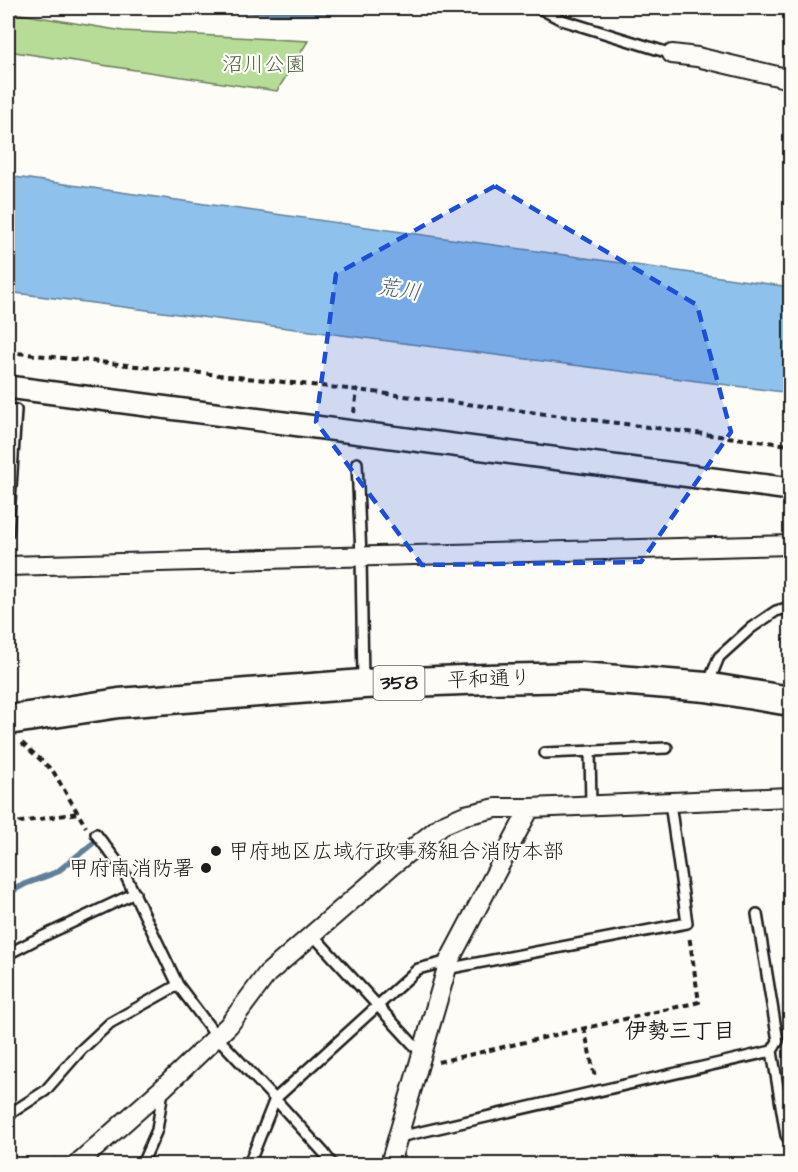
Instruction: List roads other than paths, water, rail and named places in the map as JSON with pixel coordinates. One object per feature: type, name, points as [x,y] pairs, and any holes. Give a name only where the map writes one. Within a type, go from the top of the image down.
[{"type":"highway","name":"平和通り","points":[[14,731],[119,703],[363,684],[487,679],[581,677],[706,687],[790,701]]},
{"type":"street","points":[[672,54],[697,57],[790,79]]},
{"type":"street","points":[[8,387],[790,489]]},
{"type":"street","points":[[8,566],[790,545]]},
{"type":"street","points":[[77,1164],[163,1088],[229,1025],[267,974],[442,825],[465,815],[496,808],[790,797]]},
{"type":"street","points":[[390,1164],[447,965],[530,808]]},
{"type":"lane","points":[[539,8],[562,20],[672,54]]},
{"type":"lane","points":[[8,533],[16,410]]},
{"type":"lane","points":[[357,462],[363,684]]},
{"type":"lane","points":[[706,687],[719,657],[751,628],[776,611],[790,607]]},
{"type":"lane","points":[[545,753],[667,748]]},
{"type":"lane","points":[[590,752],[591,806]]},
{"type":"lane","points":[[249,1164],[276,1099],[418,969],[687,923],[670,803]]},
{"type":"lane","points":[[96,834],[122,868],[178,985],[217,1037],[276,1099],[332,1164]]},
{"type":"lane","points":[[8,954],[135,893]]},
{"type":"lane","points":[[758,914],[778,1041],[772,1051],[789,1136]]},
{"type":"lane","points":[[312,934],[377,1006],[419,1060]]},
{"type":"lane","points":[[8,1115],[45,1091],[81,1050],[110,1023],[178,985]]},
{"type":"lane","points":[[397,1137],[772,1051]]},
{"type":"lane","points":[[142,1164],[157,1130],[163,1088]]},
{"type":"water","name":"荒川","points":[[8,176],[790,287],[790,393],[8,292]]},
{"type":"waterway","points":[[205,8],[302,13],[359,8]]},
{"type":"waterway","points":[[8,893],[57,872],[92,844]]},
{"type":"place","name":"甲府地区広域行政事務組合消防本部","points":[[216,851]]},
{"type":"place","name":"甲府南消防署","points":[[206,868]]},
{"type":"district","name":"伊勢三丁目","points":[[680,1031]]},
{"type":"park label","name":"沼川公園","points":[[264,64]]}]
